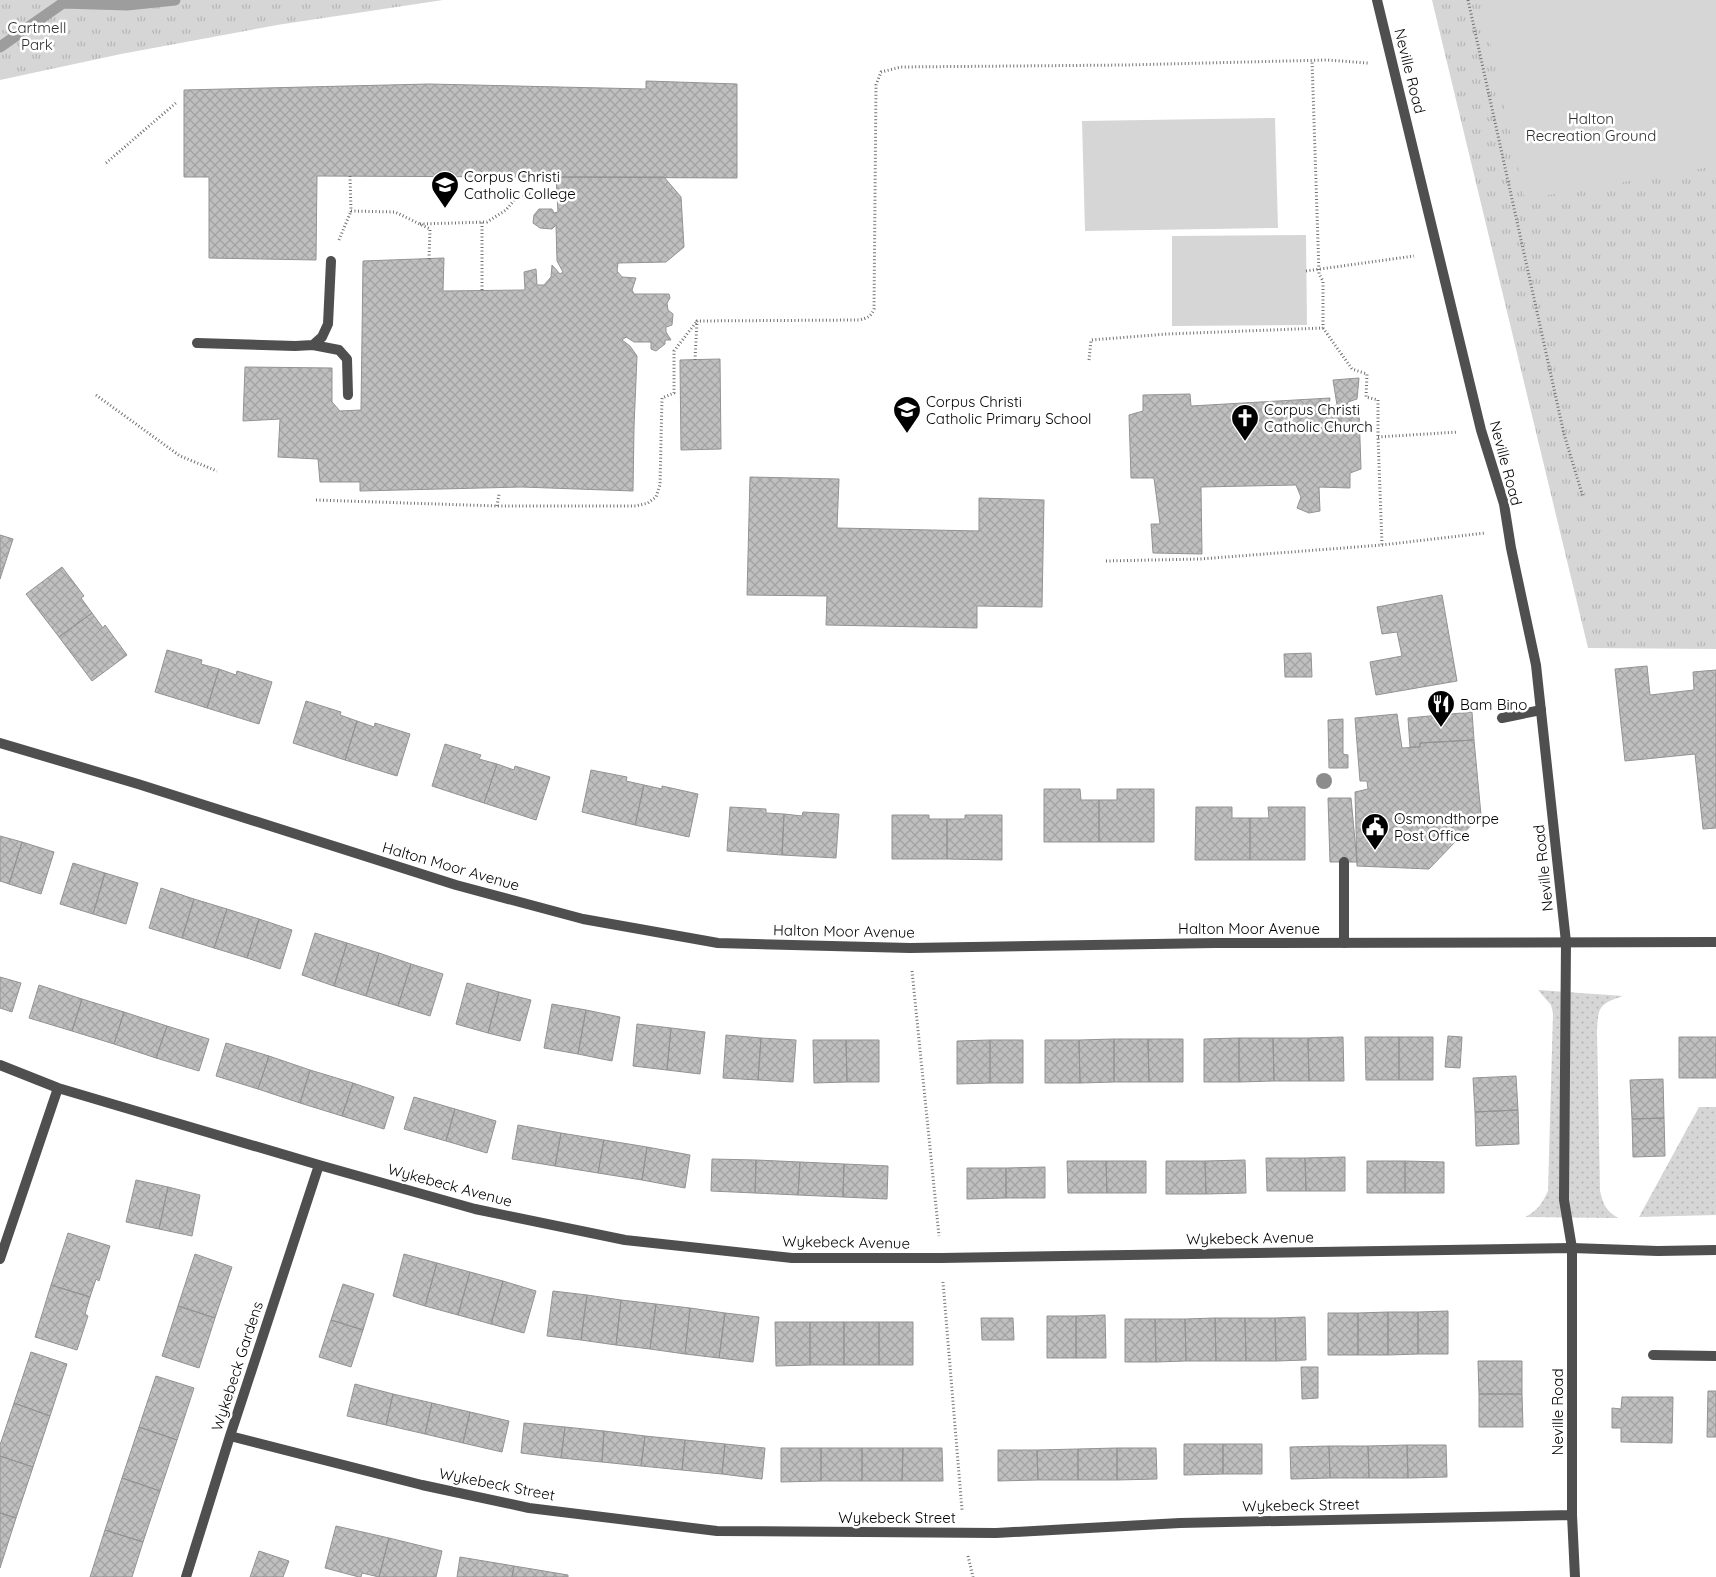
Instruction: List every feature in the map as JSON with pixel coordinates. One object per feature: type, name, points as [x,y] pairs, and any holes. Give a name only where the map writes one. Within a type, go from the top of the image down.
[{"type":"street","name":"Neville Road","points":[[1377,0],[1482,430],[1504,504],[1536,665],[1566,942],[1564,1200],[1572,1248],[1572,1515],[1575,1577]]},
{"type":"street","points":[[313,345],[322,337],[328,324],[331,261]]},
{"type":"street","points":[[197,343],[313,345],[339,350],[347,359],[348,395]]},
{"type":"street","points":[[1502,718],[1541,710]]},
{"type":"street","name":"Halton Moor Avenue","points":[[0,743],[138,784],[456,886],[582,919],[718,942],[910,948],[1344,943],[1716,942]]},
{"type":"street","points":[[1344,862],[1344,943]]},
{"type":"street","name":"Wykebeck Avenue","points":[[0,1065],[58,1088],[475,1209],[625,1240],[792,1258],[961,1258],[1572,1248],[1658,1251],[1716,1250]]},
{"type":"street","points":[[0,1258],[58,1088]]},
{"type":"street","name":"Wykebeck Gardens","points":[[186,1577],[319,1165]]},
{"type":"street","points":[[1653,1355],[1716,1356]]},
{"type":"street","name":"Wykebeck Street","points":[[230,1436],[422,1485],[529,1508],[718,1531],[996,1532],[1180,1523],[1572,1515]]},
{"type":"path","points":[[1468,0],[1564,434],[1582,497]]},
{"type":"path","points":[[697,321],[859,320],[867,318],[872,314],[874,309],[876,85],[881,72],[901,67],[1126,65],[1312,60],[1393,66]]},
{"type":"path","points":[[1312,60],[1319,274],[1323,281],[1322,328],[1352,369],[1367,374],[1366,397],[1378,400],[1382,545]]},
{"type":"path","points":[[106,164],[177,102]]},
{"type":"path","points":[[331,261],[351,211],[350,176]]},
{"type":"path","points":[[420,224],[487,222],[506,210],[516,198],[529,194],[558,194]]},
{"type":"path","points":[[351,211],[395,212],[430,229],[429,259]]},
{"type":"path","points":[[482,222],[482,290]]},
{"type":"path","points":[[1306,271],[1439,252]]},
{"type":"path","points":[[695,360],[697,321]]},
{"type":"path","points":[[316,500],[498,506],[636,506],[648,503],[656,498],[660,485],[662,398],[674,393],[674,351],[697,321]]},
{"type":"path","points":[[1089,360],[1091,340],[1167,334],[1322,328]]},
{"type":"path","points":[[96,395],[180,456],[217,470]]},
{"type":"path","points":[[1378,438],[1482,430]]},
{"type":"path","points":[[498,506],[499,494]]},
{"type":"path","points":[[1106,561],[1200,560],[1382,545],[1508,530]]},
{"type":"green space","name":"Cartmell Park","points":[[0,0],[443,0],[277,25],[121,54],[0,80]]},
{"type":"green space","name":"Halton Recreation Ground","points":[[1432,0],[1716,0],[1716,649],[1588,648]]},
{"type":"green space","points":[[1481,0],[1716,0],[1716,166],[1525,199]]},
{"type":"green space","points":[[1275,118],[1278,228],[1085,231],[1082,121]]},
{"type":"green space","points":[[1306,235],[1307,325],[1172,326],[1172,236]]},
{"type":"green space","points":[[1538,990],[1623,996],[1609,1001],[1601,1008],[1597,1032],[1600,1191],[1606,1207],[1618,1218],[1525,1217],[1539,1207],[1548,1191],[1553,1013],[1551,1005]]},
{"type":"green space","points":[[1699,1107],[1716,1107],[1716,1215],[1639,1217]]},
{"type":"building","points":[[646,81],[737,84],[737,178],[317,176],[316,260],[209,258],[209,177],[184,177],[184,90],[429,84],[646,89]]},
{"type":"building","points":[[556,177],[664,177],[681,197],[684,247],[666,262],[618,263],[617,271],[622,277],[636,278],[632,290],[634,294],[669,294],[668,310],[673,314],[672,325],[666,327],[666,332],[671,340],[665,340],[665,344],[656,351],[651,349],[651,342],[634,342],[626,337],[622,340],[630,346],[637,356],[633,491],[522,487],[360,491],[360,482],[320,482],[318,459],[278,457],[280,419],[243,421],[245,367],[332,368],[332,402],[340,411],[361,410],[363,261],[444,258],[443,291],[525,290],[524,272],[536,269],[537,285],[544,285],[551,277],[552,265],[560,274],[563,272],[557,261],[556,225],[552,229],[540,228],[533,223],[534,215],[539,209],[552,209],[554,213],[558,212]]},
{"type":"building","points":[[720,359],[721,449],[681,450],[680,360]]},
{"type":"building","name":"Corpus Christi Catholic Church","points":[[1359,378],[1357,399],[1348,402],[1346,411],[1359,411],[1361,469],[1350,473],[1350,488],[1319,487],[1320,511],[1309,513],[1297,508],[1301,497],[1296,485],[1201,487],[1202,554],[1153,553],[1151,524],[1160,524],[1154,478],[1131,478],[1129,415],[1143,411],[1143,395],[1190,394],[1191,406],[1330,398],[1329,407],[1337,405],[1333,380]]},
{"type":"building","points":[[750,477],[839,479],[837,528],[979,531],[979,498],[1044,500],[1042,607],[977,606],[977,628],[826,625],[827,596],[747,595]]},
{"type":"building","points":[[0,535],[13,539],[0,579]]},
{"type":"building","points":[[62,567],[84,596],[81,598],[92,613],[59,637],[26,594]]},
{"type":"building","points":[[1442,595],[1457,681],[1376,695],[1370,662],[1402,656],[1397,632],[1382,634],[1377,607]]},
{"type":"building","points":[[92,613],[103,628],[105,625],[127,655],[92,681],[59,637]]},
{"type":"building","points":[[167,650],[202,660],[201,664],[219,669],[207,708],[155,692]]},
{"type":"building","points":[[1311,653],[1312,677],[1285,677],[1284,654]]},
{"type":"building","points":[[1647,666],[1650,695],[1694,690],[1693,672],[1716,670],[1716,828],[1703,829],[1695,754],[1625,761],[1615,669]]},
{"type":"building","points":[[219,669],[236,675],[237,671],[272,682],[259,724],[207,708]]},
{"type":"building","points":[[306,701],[341,712],[340,715],[357,721],[345,760],[293,743]]},
{"type":"building","name":"Bam Bino","points":[[1472,712],[1474,740],[1420,743],[1420,747],[1410,747],[1408,718]]},
{"type":"building","points":[[1397,714],[1402,748],[1420,747],[1420,743],[1474,740],[1481,815],[1429,869],[1357,866],[1355,792],[1368,789],[1367,781],[1360,781],[1355,718]]},
{"type":"building","points":[[1343,719],[1343,754],[1348,755],[1348,768],[1329,768],[1328,720]]},
{"type":"building","points":[[357,721],[374,727],[375,723],[410,734],[397,776],[345,760]]},
{"type":"building","points":[[445,744],[481,755],[479,759],[497,764],[484,803],[432,786]]},
{"type":"building","points":[[497,764],[514,770],[515,766],[550,777],[536,820],[484,803]]},
{"type":"building","points":[[591,770],[627,777],[626,781],[644,785],[635,825],[582,812]]},
{"type":"building","points":[[644,785],[662,789],[662,786],[698,794],[689,837],[635,825]]},
{"type":"building","points":[[1044,789],[1080,789],[1081,800],[1099,800],[1099,842],[1044,842]]},
{"type":"building","points":[[1117,789],[1154,789],[1154,842],[1099,842],[1099,800],[1117,800]]},
{"type":"building","points":[[1328,798],[1351,798],[1357,862],[1330,862]]},
{"type":"building","points":[[730,807],[766,809],[766,813],[784,814],[782,855],[727,851]]},
{"type":"building","points":[[1196,807],[1232,807],[1232,818],[1250,818],[1250,860],[1195,860]]},
{"type":"building","points":[[1268,807],[1305,807],[1305,860],[1250,860],[1250,818],[1269,818]]},
{"type":"building","points":[[803,812],[839,814],[836,858],[782,855],[784,814],[802,816]]},
{"type":"building","points":[[892,815],[929,815],[929,819],[947,819],[947,859],[892,859]]},
{"type":"building","points":[[965,815],[1002,815],[1002,860],[947,859],[947,819],[965,819]]},
{"type":"building","points":[[0,836],[22,842],[9,884],[0,881]]},
{"type":"building","points":[[22,842],[54,852],[41,894],[9,884]]},
{"type":"building","points":[[73,863],[105,873],[93,914],[60,904]]},
{"type":"building","points":[[105,873],[138,883],[126,924],[93,914]]},
{"type":"building","points":[[161,888],[194,899],[182,938],[149,928]]},
{"type":"building","points":[[194,899],[227,909],[214,948],[182,938]]},
{"type":"building","points":[[227,909],[259,919],[247,958],[214,948]]},
{"type":"building","points":[[259,919],[292,930],[280,969],[247,958]]},
{"type":"building","points":[[315,933],[347,943],[334,986],[302,975]]},
{"type":"building","points":[[347,943],[379,953],[366,996],[334,986]]},
{"type":"building","points":[[379,953],[411,964],[398,1006],[366,996]]},
{"type":"building","points":[[411,964],[443,974],[430,1016],[398,1006]]},
{"type":"building","points":[[0,977],[21,983],[12,1012],[0,1008]]},
{"type":"building","points":[[467,983],[499,992],[488,1033],[456,1024]]},
{"type":"building","points":[[39,985],[82,999],[72,1031],[29,1018]]},
{"type":"building","points":[[499,992],[531,1000],[520,1041],[488,1033]]},
{"type":"building","points":[[82,999],[124,1012],[114,1044],[72,1031]]},
{"type":"building","points":[[552,1004],[586,1010],[578,1054],[544,1048]]},
{"type":"building","points":[[586,1010],[620,1017],[612,1061],[578,1054]]},
{"type":"building","points":[[124,1012],[167,1026],[156,1058],[114,1044]]},
{"type":"building","points":[[637,1024],[671,1028],[667,1070],[633,1066]]},
{"type":"building","points":[[167,1026],[209,1039],[199,1071],[156,1058]]},
{"type":"building","points":[[671,1028],[705,1032],[700,1074],[667,1070]]},
{"type":"building","points":[[726,1035],[761,1038],[758,1080],[723,1078]]},
{"type":"building","points":[[1448,1036],[1462,1037],[1460,1068],[1445,1067]]},
{"type":"building","points":[[1343,1037],[1344,1081],[1309,1081],[1308,1038]]},
{"type":"building","points":[[1365,1037],[1399,1037],[1399,1080],[1366,1080]]},
{"type":"building","points":[[1399,1037],[1433,1037],[1433,1080],[1399,1080]]},
{"type":"building","points":[[1679,1037],[1716,1037],[1716,1078],[1679,1078]]},
{"type":"building","points":[[761,1038],[796,1040],[793,1082],[758,1080]]},
{"type":"building","points":[[1239,1038],[1239,1082],[1204,1082],[1204,1039]]},
{"type":"building","points":[[1239,1038],[1273,1038],[1274,1081],[1239,1082]]},
{"type":"building","points":[[1273,1038],[1308,1038],[1309,1081],[1274,1081]]},
{"type":"building","points":[[1114,1039],[1148,1039],[1149,1082],[1114,1082]]},
{"type":"building","points":[[1114,1039],[1114,1082],[1080,1083],[1079,1040]]},
{"type":"building","points":[[1148,1039],[1183,1039],[1183,1082],[1149,1082]]},
{"type":"building","points":[[813,1040],[846,1040],[847,1082],[814,1083]]},
{"type":"building","points":[[846,1040],[879,1040],[879,1082],[847,1082]]},
{"type":"building","points":[[990,1040],[1023,1040],[1023,1083],[990,1083]]},
{"type":"building","points":[[990,1040],[990,1083],[957,1084],[957,1041]]},
{"type":"building","points":[[1045,1040],[1079,1040],[1080,1083],[1045,1083]]},
{"type":"building","points":[[226,1043],[269,1056],[258,1089],[216,1076]]},
{"type":"building","points":[[269,1056],[310,1070],[300,1103],[258,1089]]},
{"type":"building","points":[[310,1070],[353,1083],[342,1116],[300,1103]]},
{"type":"building","points":[[1516,1076],[1518,1110],[1475,1112],[1473,1078]]},
{"type":"building","points":[[1663,1079],[1664,1118],[1632,1119],[1630,1080]]},
{"type":"building","points":[[353,1083],[394,1097],[384,1129],[342,1116]]},
{"type":"building","points":[[414,1097],[455,1109],[446,1141],[404,1129]]},
{"type":"building","points":[[455,1109],[496,1121],[487,1153],[446,1141]]},
{"type":"building","points":[[1518,1110],[1519,1144],[1476,1146],[1475,1112]]},
{"type":"building","points":[[1664,1118],[1665,1156],[1633,1157],[1632,1119]]},
{"type":"building","points":[[518,1125],[561,1133],[555,1166],[512,1159]]},
{"type":"building","points":[[561,1133],[604,1140],[598,1173],[555,1166]]},
{"type":"building","points":[[604,1140],[647,1147],[642,1180],[598,1173]]},
{"type":"building","points":[[647,1147],[690,1155],[685,1188],[642,1180]]},
{"type":"building","points":[[1345,1157],[1345,1191],[1306,1191],[1305,1158]]},
{"type":"building","points":[[1266,1158],[1305,1158],[1306,1191],[1267,1191]]},
{"type":"building","points":[[712,1159],[756,1160],[755,1193],[711,1191]]},
{"type":"building","points":[[756,1160],[800,1162],[798,1195],[755,1193]]},
{"type":"building","points":[[1245,1160],[1246,1193],[1206,1194],[1205,1161]]},
{"type":"building","points":[[1067,1161],[1106,1161],[1107,1193],[1068,1193]]},
{"type":"building","points":[[1106,1161],[1146,1161],[1146,1193],[1107,1193]]},
{"type":"building","points":[[1166,1161],[1205,1161],[1206,1194],[1166,1194]]},
{"type":"building","points":[[1367,1161],[1405,1161],[1405,1193],[1367,1193]]},
{"type":"building","points":[[1405,1161],[1444,1162],[1444,1193],[1405,1193]]},
{"type":"building","points":[[800,1162],[844,1164],[843,1197],[798,1195]]},
{"type":"building","points":[[844,1164],[888,1166],[887,1199],[843,1197]]},
{"type":"building","points":[[1045,1167],[1045,1198],[1006,1198],[1006,1168]]},
{"type":"building","points":[[967,1168],[1006,1168],[1006,1198],[967,1199]]},
{"type":"building","points":[[136,1180],[168,1187],[159,1229],[126,1222]]},
{"type":"building","points":[[168,1187],[200,1195],[192,1236],[159,1229]]},
{"type":"building","points":[[68,1233],[110,1246],[99,1281],[96,1279],[90,1297],[51,1285]]},
{"type":"building","points":[[195,1254],[232,1267],[215,1318],[178,1306]]},
{"type":"building","points":[[404,1254],[437,1263],[425,1306],[393,1296]]},
{"type":"building","points":[[437,1263],[470,1272],[458,1315],[425,1306]]},
{"type":"building","points":[[470,1272],[503,1281],[491,1324],[458,1315]]},
{"type":"building","points":[[503,1281],[536,1291],[524,1333],[491,1324]]},
{"type":"building","points":[[343,1284],[374,1294],[363,1330],[331,1320]]},
{"type":"building","points":[[51,1285],[90,1297],[85,1314],[88,1316],[77,1350],[35,1337]]},
{"type":"building","points":[[553,1291],[587,1295],[581,1340],[547,1336]]},
{"type":"building","points":[[587,1295],[621,1300],[616,1345],[581,1340]]},
{"type":"building","points":[[621,1300],[656,1304],[650,1349],[616,1345]]},
{"type":"building","points":[[656,1304],[690,1308],[685,1354],[650,1349]]},
{"type":"building","points":[[178,1306],[215,1318],[199,1368],[162,1356]]},
{"type":"building","points":[[690,1308],[725,1313],[719,1358],[685,1354]]},
{"type":"building","points":[[1448,1311],[1448,1354],[1418,1354],[1418,1312]]},
{"type":"building","points":[[1388,1312],[1388,1355],[1358,1355],[1358,1313]]},
{"type":"building","points":[[1388,1312],[1418,1312],[1418,1354],[1388,1355]]},
{"type":"building","points":[[725,1313],[759,1317],[753,1362],[719,1358]]},
{"type":"building","points":[[1328,1313],[1358,1313],[1358,1355],[1328,1355]]},
{"type":"building","points":[[1105,1315],[1106,1358],[1076,1358],[1076,1316]]},
{"type":"building","points":[[1047,1316],[1076,1316],[1076,1358],[1047,1358]]},
{"type":"building","points":[[1305,1317],[1306,1360],[1276,1361],[1275,1318]]},
{"type":"building","points":[[981,1318],[1013,1318],[1014,1340],[982,1340]]},
{"type":"building","points":[[1215,1318],[1216,1361],[1186,1361],[1185,1319]]},
{"type":"building","points":[[1215,1318],[1245,1318],[1246,1361],[1216,1361]]},
{"type":"building","points":[[1245,1318],[1275,1318],[1276,1361],[1246,1361]]},
{"type":"building","points":[[1125,1319],[1155,1319],[1156,1362],[1125,1362]]},
{"type":"building","points":[[1155,1319],[1185,1319],[1186,1361],[1156,1362]]},
{"type":"building","points":[[331,1320],[363,1330],[351,1367],[319,1357]]},
{"type":"building","points":[[775,1322],[810,1322],[810,1365],[776,1366]]},
{"type":"building","points":[[810,1322],[844,1322],[844,1365],[810,1365]]},
{"type":"building","points":[[844,1322],[879,1322],[879,1365],[844,1365]]},
{"type":"building","points":[[879,1322],[913,1322],[913,1365],[879,1365]]},
{"type":"building","points":[[31,1352],[67,1364],[50,1416],[14,1403]]},
{"type":"building","points":[[1478,1361],[1522,1361],[1522,1394],[1479,1394]]},
{"type":"building","points":[[1301,1367],[1318,1367],[1318,1398],[1302,1399]]},
{"type":"building","points":[[156,1376],[194,1388],[177,1440],[139,1427]]},
{"type":"building","points":[[355,1384],[393,1394],[386,1425],[347,1416]]},
{"type":"building","points":[[1708,1391],[1716,1391],[1716,1437],[1707,1437]]},
{"type":"building","points":[[393,1394],[432,1403],[425,1434],[386,1425]]},
{"type":"building","points":[[1479,1394],[1522,1394],[1523,1427],[1479,1427]]},
{"type":"building","points":[[1622,1397],[1673,1397],[1672,1443],[1621,1442],[1621,1428],[1612,1428],[1612,1408],[1621,1409]]},
{"type":"building","points":[[14,1403],[50,1416],[33,1467],[0,1456],[0,1445]]},
{"type":"building","points":[[432,1403],[470,1412],[463,1443],[425,1434]]},
{"type":"building","points":[[470,1412],[509,1421],[502,1452],[463,1443]]},
{"type":"building","points":[[524,1423],[565,1427],[561,1458],[521,1453]]},
{"type":"building","points":[[139,1427],[177,1440],[160,1491],[122,1478]]},
{"type":"building","points":[[565,1427],[604,1431],[602,1462],[561,1458]]},
{"type":"building","points":[[604,1431],[645,1436],[641,1466],[602,1462]]},
{"type":"building","points":[[645,1436],[685,1440],[682,1470],[641,1466]]},
{"type":"building","points":[[685,1440],[725,1444],[722,1474],[682,1470]]},
{"type":"building","points":[[725,1444],[765,1448],[762,1479],[722,1474]]},
{"type":"building","points":[[1184,1444],[1223,1444],[1223,1474],[1184,1475]]},
{"type":"building","points":[[1223,1444],[1262,1444],[1262,1474],[1223,1474]]},
{"type":"building","points":[[1407,1445],[1408,1478],[1369,1478],[1368,1446]]},
{"type":"building","points":[[1407,1445],[1446,1445],[1447,1477],[1408,1478]]},
{"type":"building","points":[[1329,1446],[1330,1478],[1291,1479],[1290,1447]]},
{"type":"building","points":[[1329,1446],[1368,1446],[1369,1478],[1330,1478]]},
{"type":"building","points":[[781,1448],[821,1448],[821,1481],[781,1482]]},
{"type":"building","points":[[821,1448],[862,1448],[862,1481],[821,1481]]},
{"type":"building","points":[[862,1448],[903,1448],[902,1481],[862,1481]]},
{"type":"building","points":[[903,1448],[942,1448],[943,1481],[902,1481]]},
{"type":"building","points":[[1117,1448],[1117,1480],[1078,1480],[1078,1449]]},
{"type":"building","points":[[1117,1448],[1156,1448],[1157,1479],[1117,1480]]},
{"type":"building","points":[[1078,1449],[1078,1480],[1038,1480],[1037,1450]]},
{"type":"building","points":[[998,1450],[1037,1450],[1038,1480],[998,1481]]},
{"type":"building","points":[[0,1456],[33,1467],[16,1518],[0,1513]]},
{"type":"building","points":[[122,1478],[160,1491],[143,1542],[105,1530]]},
{"type":"building","points":[[0,1513],[16,1518],[0,1568]]},
{"type":"building","points":[[336,1526],[389,1538],[379,1577],[362,1573],[361,1577],[359,1577],[325,1568]]},
{"type":"building","points":[[105,1530],[143,1542],[132,1577],[90,1577]]},
{"type":"building","points":[[389,1538],[442,1551],[436,1577],[379,1577]]},
{"type":"building","points":[[259,1551],[289,1561],[283,1577],[250,1577]]},
{"type":"building","points":[[460,1557],[514,1566],[512,1577],[457,1577]]},
{"type":"building","points":[[514,1566],[568,1575],[568,1577],[512,1577]]},
{"type":"waterway","points":[[0,47],[63,3],[127,5],[175,0]]},
{"type":"place","name":"Corpus Christi Catholic College","points":[[445,209]]},
{"type":"place","name":"Corpus Christi Catholic Primary School","points":[[907,434]]},
{"type":"place","name":"Corpus Christi Catholic Church","points":[[1245,442]]},
{"type":"place","name":"Bam Bino","points":[[1441,728]]},
{"type":"place","name":"Osmondthorpe Post Office","points":[[1375,851]]}]
